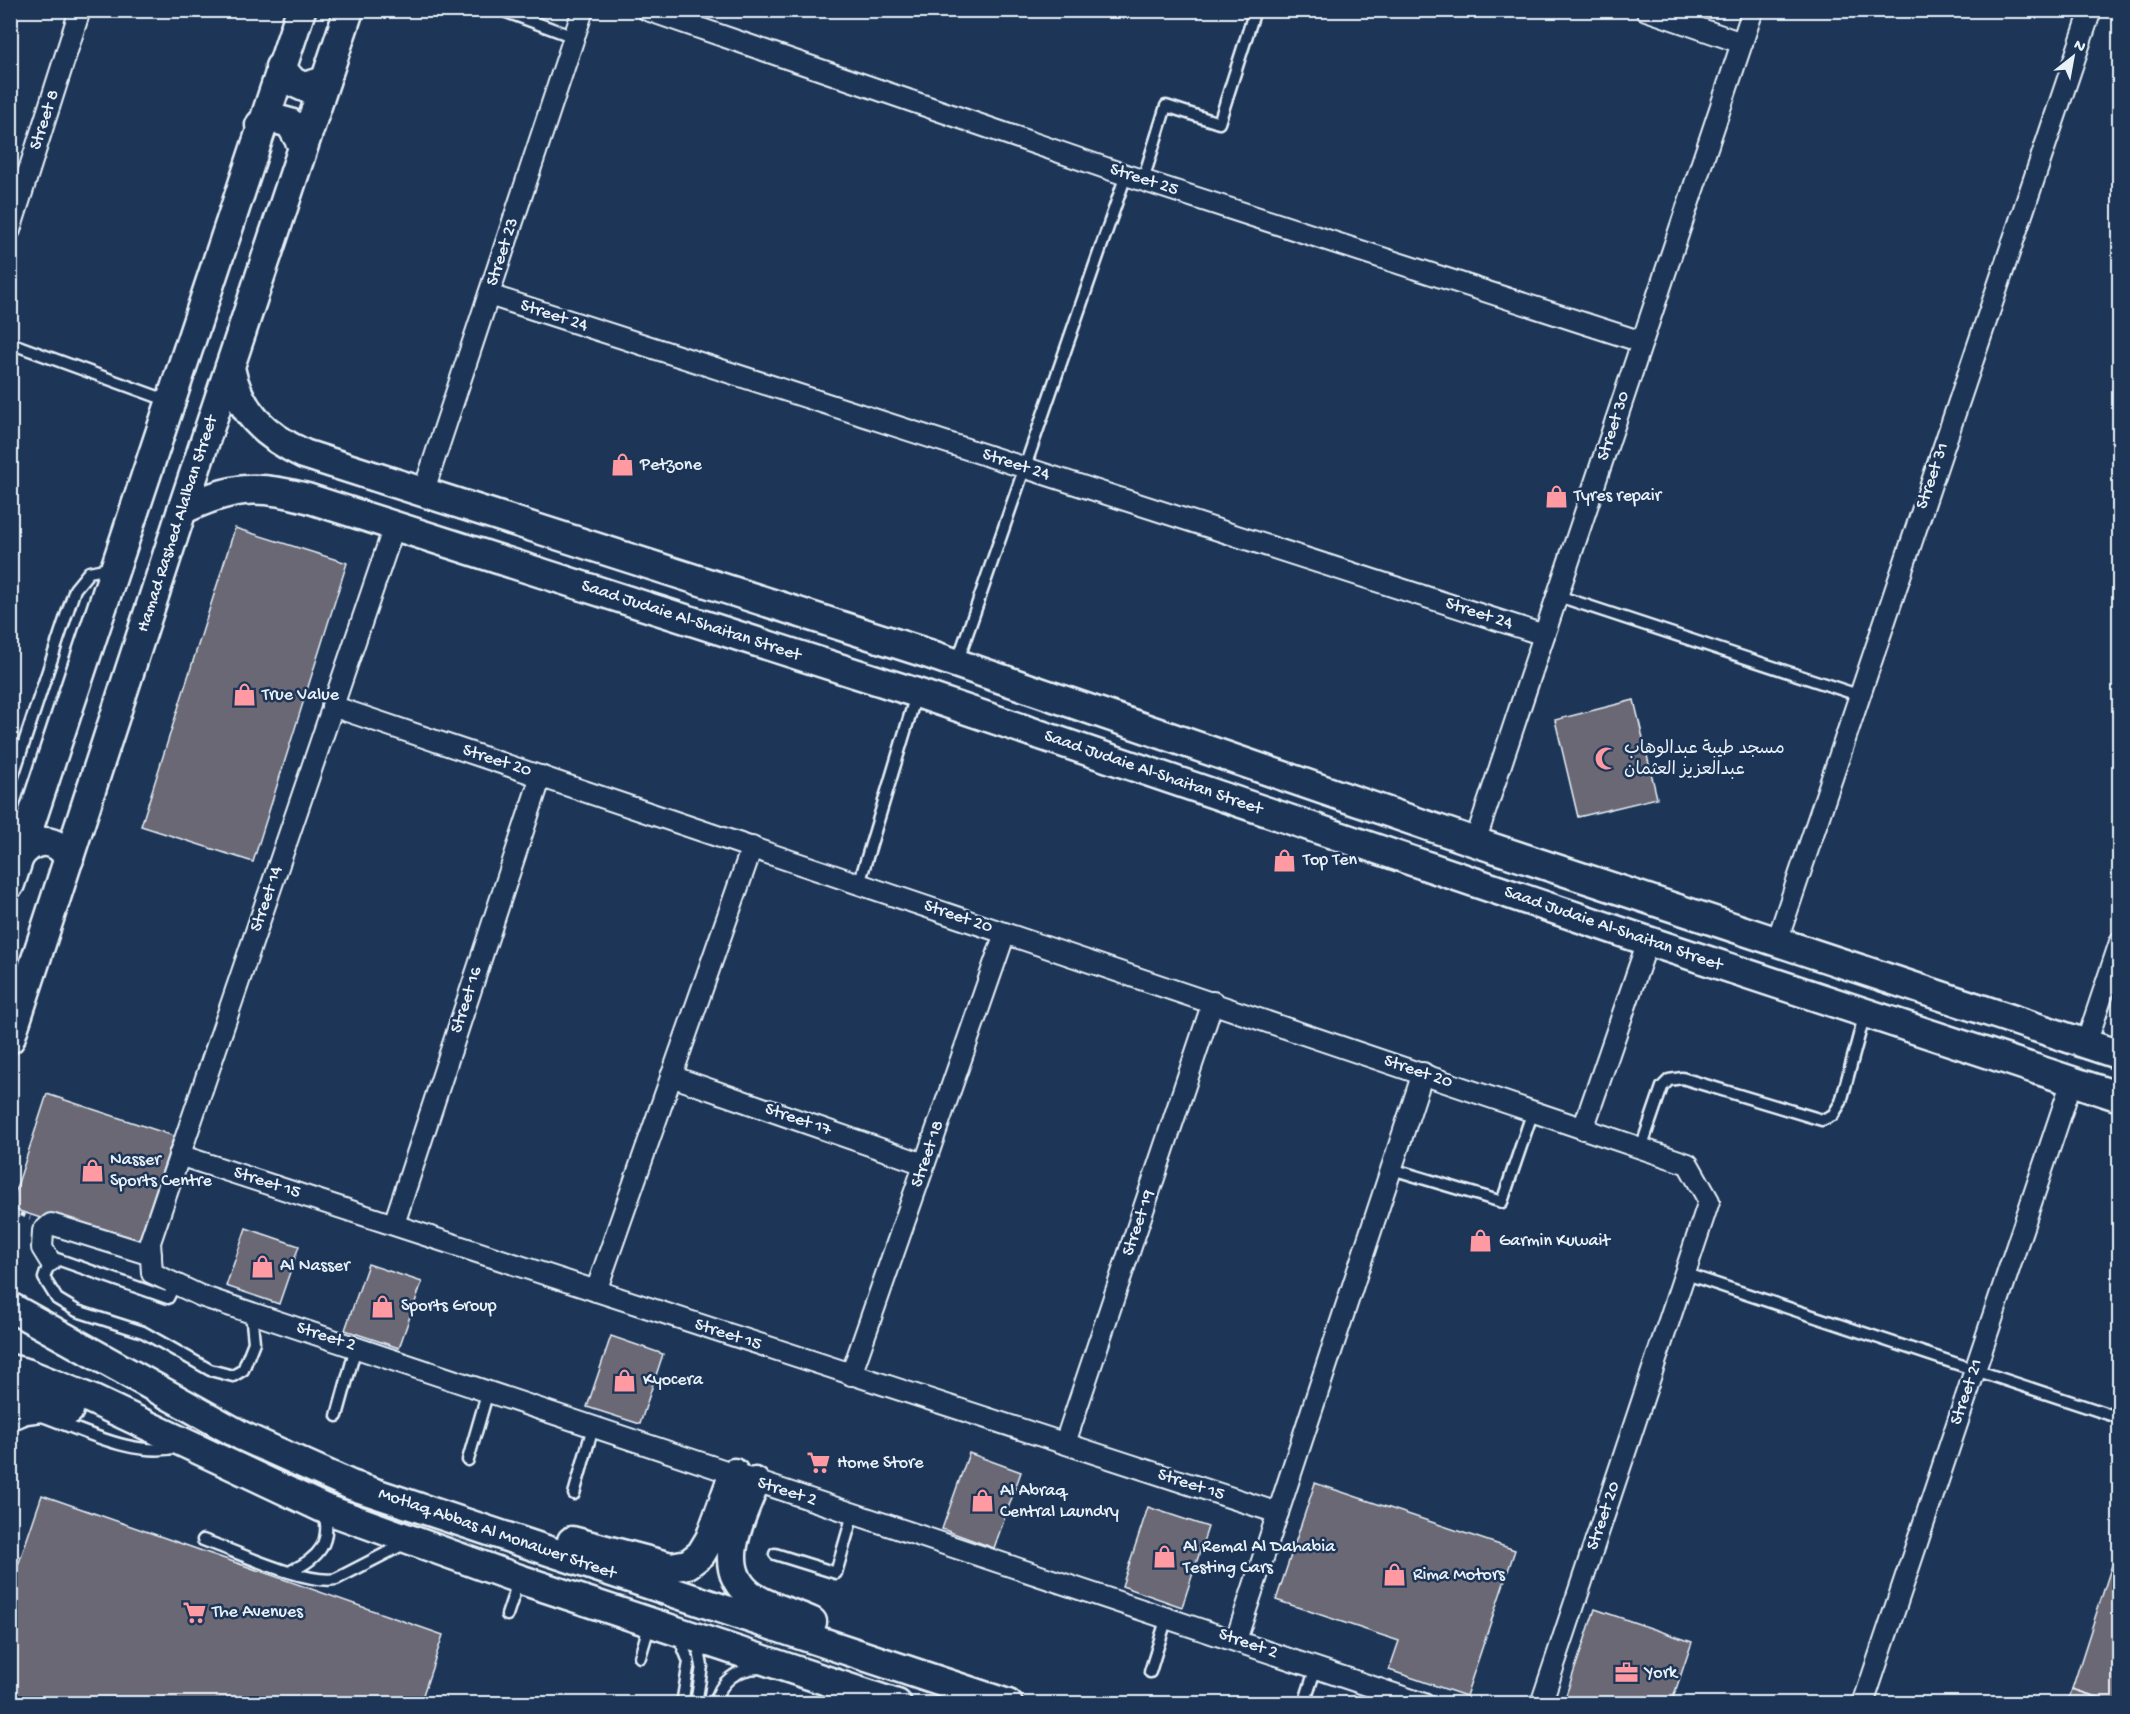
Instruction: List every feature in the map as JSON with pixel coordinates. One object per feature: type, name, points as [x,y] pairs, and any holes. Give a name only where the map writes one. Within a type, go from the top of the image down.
[{"type":"street","name":"Street 8","points":[[10,230],[80,10]]},
{"type":"street","points":[[10,884],[260,125],[301,10]]},
{"type":"street","name":"Hamad Rashed Alalban Street","points":[[10,1039],[182,510],[349,10]]},
{"type":"street","name":"Street 23","points":[[423,493],[583,10]]},
{"type":"street","name":"Street 25","points":[[647,10],[1135,177],[1642,342]]},
{"type":"street","points":[[1646,10],[1742,43]]},
{"type":"street","name":"Street 30","points":[[1475,842],[1753,10]]},
{"type":"street","name":"Street 31","points":[[1777,941],[1858,695],[2091,10]]},
{"type":"street","points":[[280,67],[293,82],[304,87],[325,81]]},
{"type":"street","points":[[260,125],[275,119],[290,123],[303,146]]},
{"type":"street","name":"Street 24","points":[[489,295],[1544,636]]},
{"type":"street","points":[[230,368],[234,385],[249,415],[274,438],[320,459],[957,663],[1475,842],[2120,1055]]},
{"type":"street","points":[[307,498],[303,476],[306,468],[320,459]]},
{"type":"street","name":"Saad Judaie Al-Shaitan Street","points":[[182,510],[211,496],[243,489],[276,489],[307,498],[917,693],[1648,942],[2119,1097]]},
{"type":"street","name":"Street 14","points":[[152,1264],[150,1242],[394,526]]},
{"type":"street","points":[[917,693],[928,688],[935,677],[935,664],[929,654]]},
{"type":"street","points":[[982,715],[972,703],[973,689],[982,680],[995,678]]},
{"type":"street","name":"Street 20","points":[[332,706],[1688,1164],[1709,1201],[1541,1704]]},
{"type":"street","name":"Street 16","points":[[394,1224],[541,776]]},
{"type":"street","points":[[19,857],[32,844],[40,841],[58,845],[69,859]]},
{"type":"street","points":[[596,1291],[752,847]]},
{"type":"street","name":"Street 18","points":[[851,1375],[1005,933]]},
{"type":"street","points":[[1583,1129],[1648,942]]},
{"type":"street","points":[[2086,1044],[2120,942]]},
{"type":"street","name":"Street 19","points":[[1065,1443],[1213,1002]]},
{"type":"street","points":[[1236,1640],[1423,1073]]},
{"type":"street","name":"Street 17","points":[[671,1076],[924,1164]]},
{"type":"street","name":"Street 21","points":[[1863,1704],[2072,1081]]},
{"type":"street","name":"Street 15","points":[[179,1155],[1278,1513]]},
{"type":"street","name":"Street 2","points":[[50,1262],[42,1248],[44,1231],[51,1224],[152,1264],[175,1284],[201,1296],[1424,1704]]},
{"type":"street","name":"Motlaq Abbas Al Monawer Street","points":[[10,1307],[242,1436],[351,1485],[1008,1704]]},
{"type":"street","name":"Motlaq Abbas Al Monawer Street","points":[[10,1370],[26,1373],[92,1399],[155,1431],[323,1508],[519,1579],[897,1704]]},
{"type":"street","points":[[10,1392],[38,1397],[110,1425],[155,1431]]},
{"type":"street","points":[[490,1533],[545,1535],[671,1568],[688,1564],[701,1554],[744,1478]]},
{"type":"street","points":[[744,1478],[730,1560],[736,1581],[752,1596],[830,1631],[869,1658]]},
{"type":"lane","points":[[501,10],[574,36]]},
{"type":"lane","points":[[957,663],[1024,468],[1135,177],[1166,106],[1219,123],[1255,10]]},
{"type":"lane","points":[[10,343],[169,401]]},
{"type":"lane","points":[[10,785],[75,589],[89,572],[114,567]]},
{"type":"lane","points":[[1557,596],[1858,695]]},
{"type":"lane","points":[[860,884],[917,693]]},
{"type":"lane","points":[[1641,1148],[1662,1087],[1669,1080],[1682,1078],[1822,1120],[1833,1115],[1841,1102],[1865,1013]]},
{"type":"lane","points":[[1392,1168],[1502,1202],[1533,1111]]},
{"type":"lane","points":[[175,1284],[168,1298],[57,1259],[50,1262],[44,1278],[57,1299],[77,1311],[142,1332],[210,1370],[232,1376],[243,1370],[255,1342],[251,1312]]},
{"type":"lane","points":[[1686,1274],[2120,1418]]},
{"type":"lane","points":[[336,1416],[356,1347]]},
{"type":"lane","points":[[468,1460],[488,1391]]},
{"type":"lane","points":[[10,1408],[42,1416],[129,1447],[162,1451],[187,1446]]},
{"type":"lane","points":[[10,1425],[27,1418],[42,1416]]},
{"type":"lane","points":[[574,1494],[593,1427]]},
{"type":"lane","points":[[291,1572],[310,1563],[320,1551],[326,1537],[327,1522],[323,1508]]},
{"type":"lane","points":[[775,1554],[836,1573],[853,1514]]},
{"type":"lane","points":[[203,1540],[318,1580],[336,1579],[380,1554],[412,1540]]},
{"type":"lane","points":[[507,1615],[519,1579]]},
{"type":"lane","points":[[1150,1672],[1167,1617]]},
{"type":"lane","points":[[640,1657],[650,1622]]},
{"type":"lane","points":[[682,1704],[689,1662],[686,1635]]},
{"type":"lane","points":[[686,1635],[702,1666],[696,1704]]},
{"type":"lane","points":[[1304,1704],[1316,1667]]},
{"type":"lane","points":[[715,1704],[723,1685],[743,1670],[768,1669],[817,1676]]},
{"type":"building","name":"True Value","points":[[235,528],[347,563],[253,862],[141,826]]},
{"type":"building","name":"مسجد طيبة عبدالوهاب عبدالعزيز العثمان","points":[[1634,700],[1657,798],[1578,817],[1555,720]]},
{"type":"building","name":"Nasser Sports Centre","points":[[47,1094],[174,1136],[136,1249],[10,1208]]},
{"type":"building","name":"Al Nasser","points":[[246,1228],[299,1246],[279,1304],[226,1286]]},
{"type":"building","name":"Sports Group","points":[[368,1264],[422,1282],[399,1348],[345,1330]]},
{"type":"building","name":"Kyocera","points":[[611,1336],[663,1354],[640,1424],[587,1407]]},
{"type":"building","name":"Al Abraq Central Laundry","points":[[969,1453],[1021,1472],[994,1548],[942,1529]]},
{"type":"building","name":"Rima Motors","points":[[1315,1483],[1515,1550],[1466,1696],[1389,1670],[1399,1641],[1276,1600]]},
{"type":"building","name":"The Avenues","points":[[42,1495],[443,1635],[420,1704],[10,1704],[10,1589]]},
{"type":"building","name":"Al Remal Al Dahabia Testing Cars","points":[[1148,1507],[1208,1527],[1182,1607],[1122,1586]]},
{"type":"building","points":[[2112,1565],[2120,1567],[2120,1704],[2072,1689]]},
{"type":"building","name":"York","points":[[1595,1609],[1692,1642],[1671,1704],[1563,1704]]},
{"type":"building","points":[[2072,1689],[2116,1704],[2067,1704]]},
{"type":"place","name":"Petzone","points":[[622,465]]},
{"type":"place","name":"Tyres repair","points":[[1556,496]]},
{"type":"place","name":"True Value","points":[[244,695]]},
{"type":"place","name":"مسجد طيبة عبدالوهاب عبدالعزيز العثمان","points":[[1606,759]]},
{"type":"place","name":"Top Ten","points":[[1285,860]]},
{"type":"place","name":"Nasser Sports Centre","points":[[92,1170]]},
{"type":"place","name":"Garmin Kuwait","points":[[1481,1241]]},
{"type":"place","name":"Al Nasser","points":[[262,1266]]},
{"type":"place","name":"Sports Group","points":[[383,1306]]},
{"type":"place","name":"Kyocera","points":[[625,1380]]},
{"type":"place","name":"Home Store","points":[[819,1463]]},
{"type":"place","name":"Al Abraq Central Laundry","points":[[982,1501]]},
{"type":"place","name":"Al Remal Al Dahabia Testing Cars","points":[[1165,1557]]},
{"type":"place","name":"Rima Motors","points":[[1395,1575]]},
{"type":"place","name":"The Avenues","points":[[194,1612]]},
{"type":"place","name":"York","points":[[1627,1673]]}]
